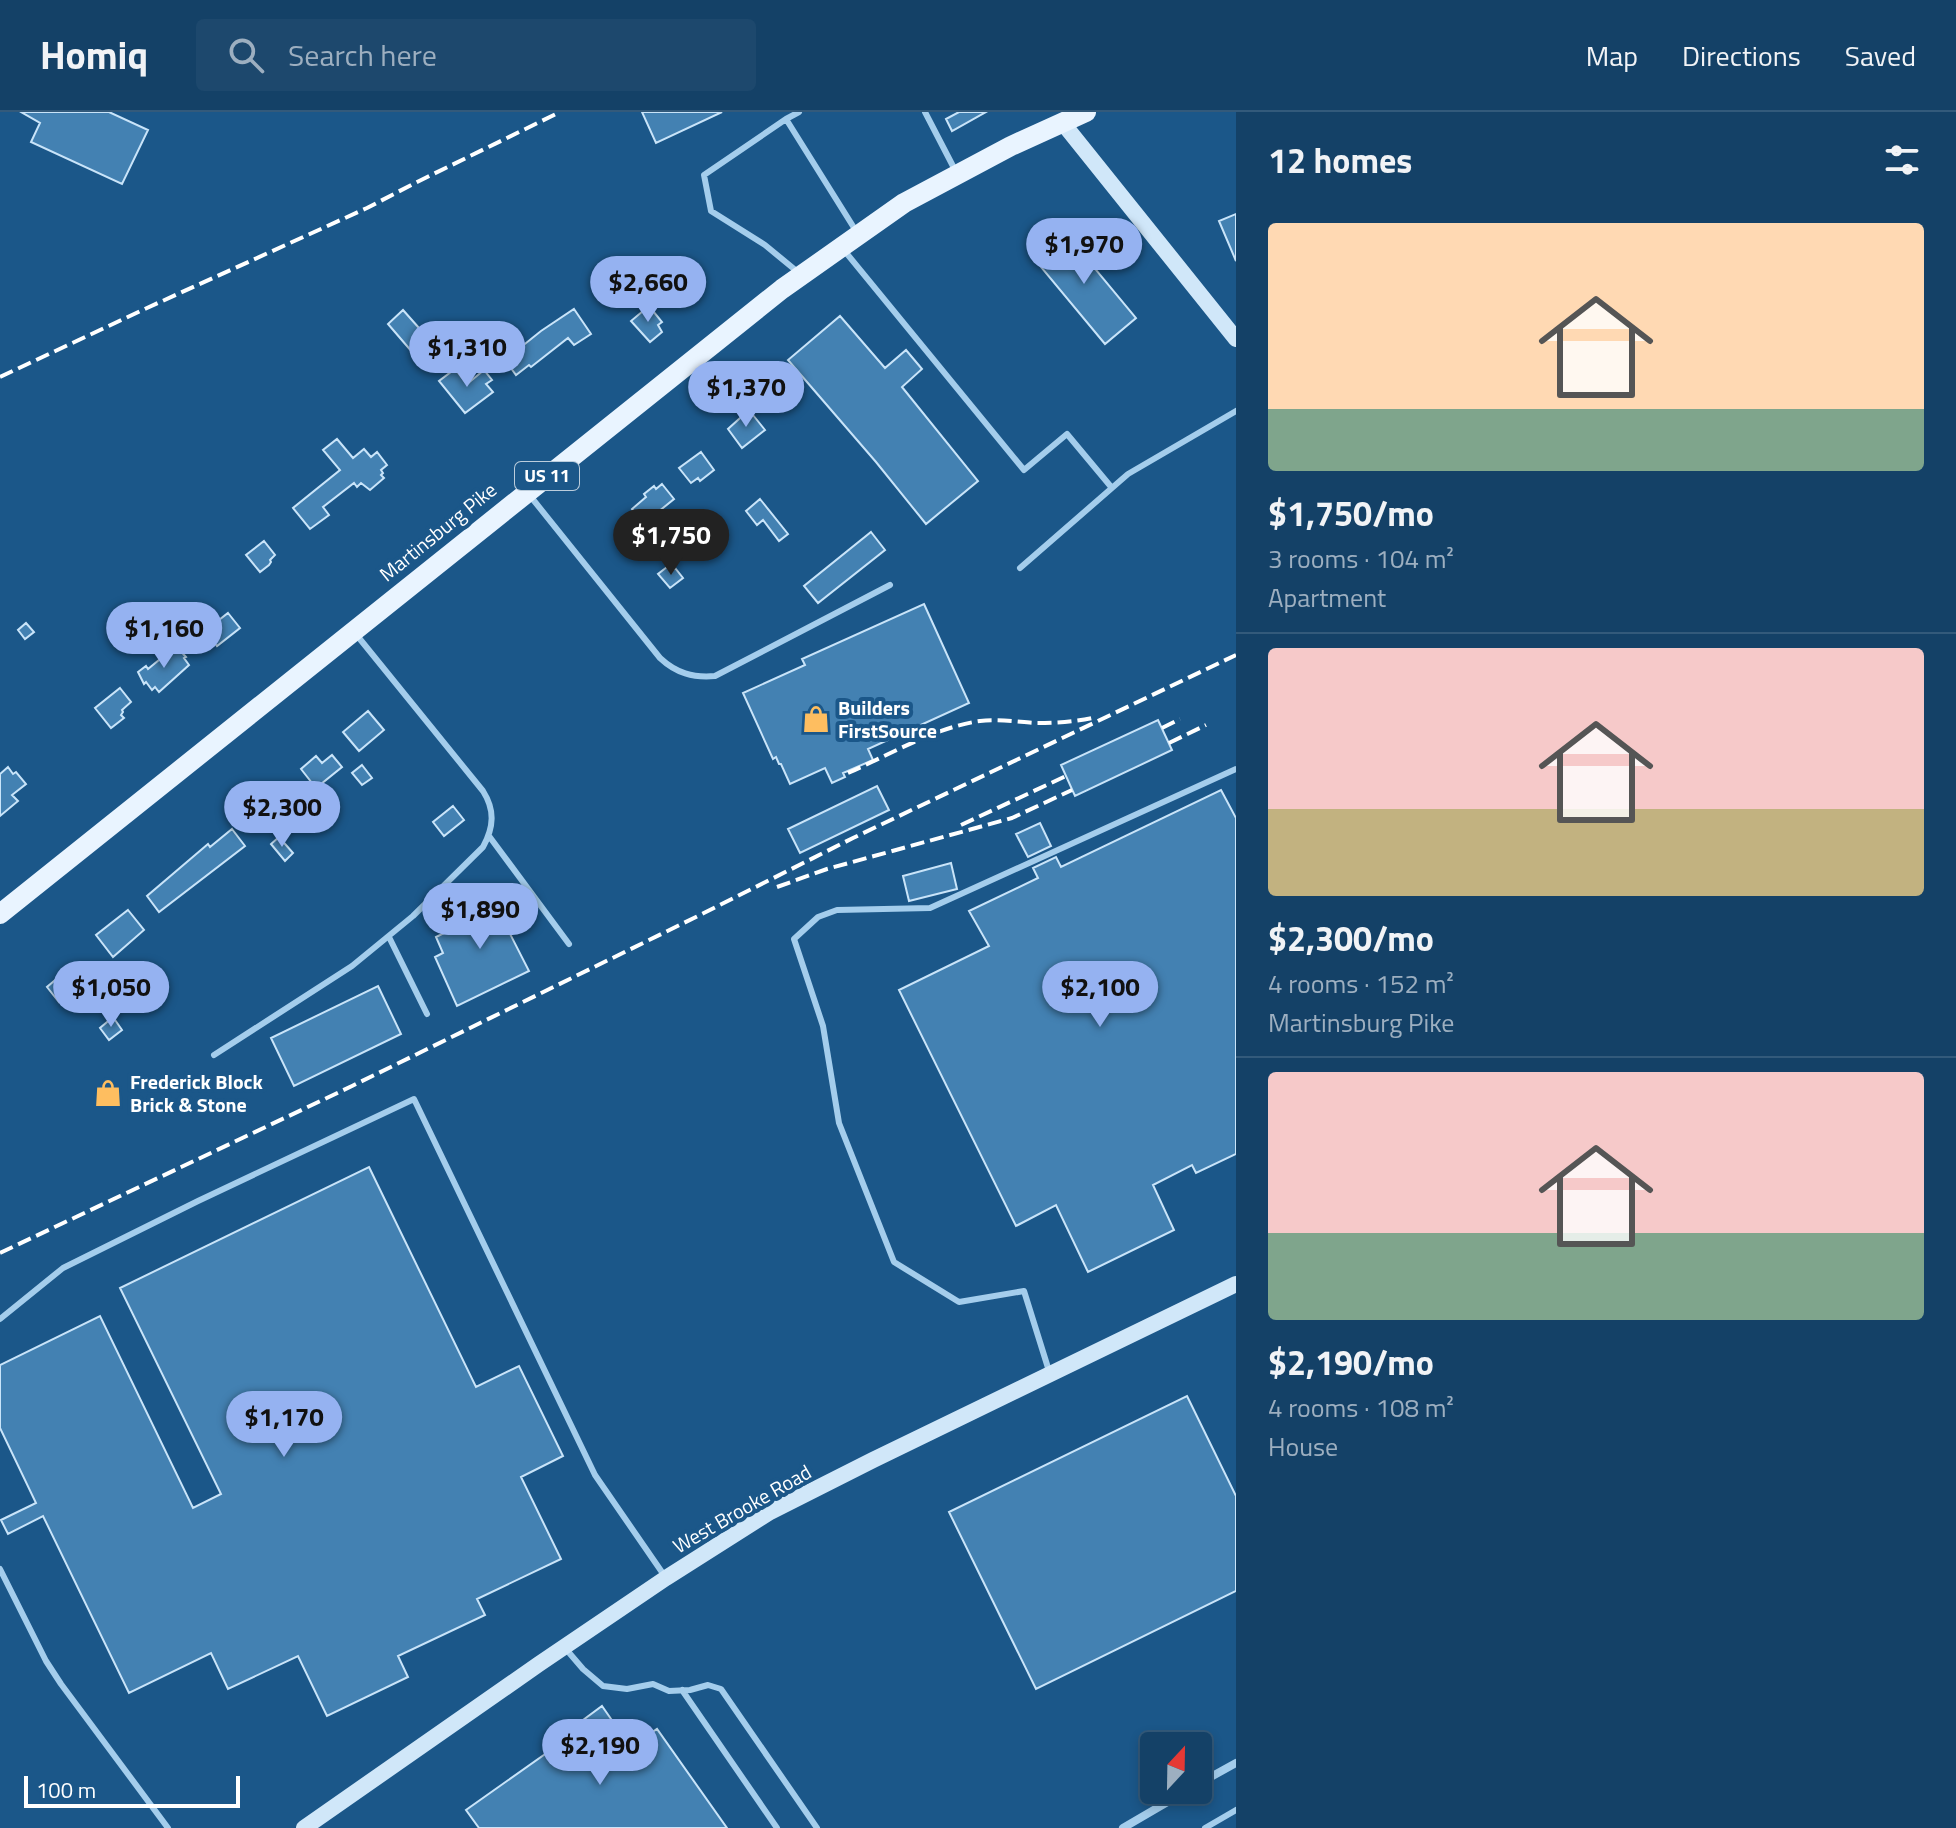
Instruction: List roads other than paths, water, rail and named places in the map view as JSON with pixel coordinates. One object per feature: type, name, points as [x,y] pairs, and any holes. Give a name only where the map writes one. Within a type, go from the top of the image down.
[{"type":"main road","name":"Martinsburg Pike","points":[[0,914],[801,275],[904,203],[1060,117],[1086,112]]},
{"type":"street","points":[[1060,117],[1236,339]]},
{"type":"street","name":"West Brooke Road","points":[[304,1828],[564,1647],[770,1512],[1236,1284]]},
{"type":"street","points":[[1212,1776],[1236,1763]]},
{"type":"street","points":[[1123,1828],[1164,1804]]},
{"type":"lane","points":[[799,112],[704,175],[711,211],[765,245],[801,275]]},
{"type":"lane","points":[[925,112],[957,173]]},
{"type":"lane","points":[[786,119],[849,241],[1024,470],[1067,434],[1112,488]]},
{"type":"lane","points":[[1020,568],[1140,467],[1236,411]]},
{"type":"lane","points":[[527,492],[660,658],[674,670],[687,675],[715,676],[890,585]]},
{"type":"lane","points":[[214,1055],[352,966],[389,937],[483,847],[489,836],[492,811],[483,791],[354,630]]},
{"type":"lane","points":[[1050,1374],[1024,1291],[959,1302],[894,1262],[839,1123],[823,1026],[794,939],[818,917],[837,910],[930,908],[1236,769]]},
{"type":"lane","points":[[489,836],[569,944]]},
{"type":"lane","points":[[389,937],[427,1014]]},
{"type":"lane","points":[[0,1319],[63,1268],[414,1099],[595,1475],[666,1578]]},
{"type":"lane","points":[[0,1569],[46,1661],[168,1828]]},
{"type":"lane","points":[[564,1647],[603,1686],[627,1689],[653,1684],[669,1691],[708,1685],[721,1689],[817,1828]]},
{"type":"lane","points":[[682,1690],[777,1828]]},
{"type":"lane","points":[[1205,1828],[1236,1810]]},
{"type":"railway","points":[[0,377],[367,208],[560,112]]},
{"type":"railway","points":[[0,1253],[352,1086],[853,838],[1236,655]]},
{"type":"railway","points":[[848,773],[930,735],[963,724],[994,720],[1036,723],[1092,718]]},
{"type":"railway","points":[[1162,728],[1180,719]]},
{"type":"railway","points":[[1169,743],[1206,725]]},
{"type":"railway","points":[[961,825],[1066,776]]},
{"type":"railway","points":[[777,887],[827,869],[1012,818],[1072,790]]},
{"type":"place","name":"Builders FirstSource","points":[[816,719]]},
{"type":"place","name":"Frederick Block Brick & Stone","points":[[108,1093]]}]
